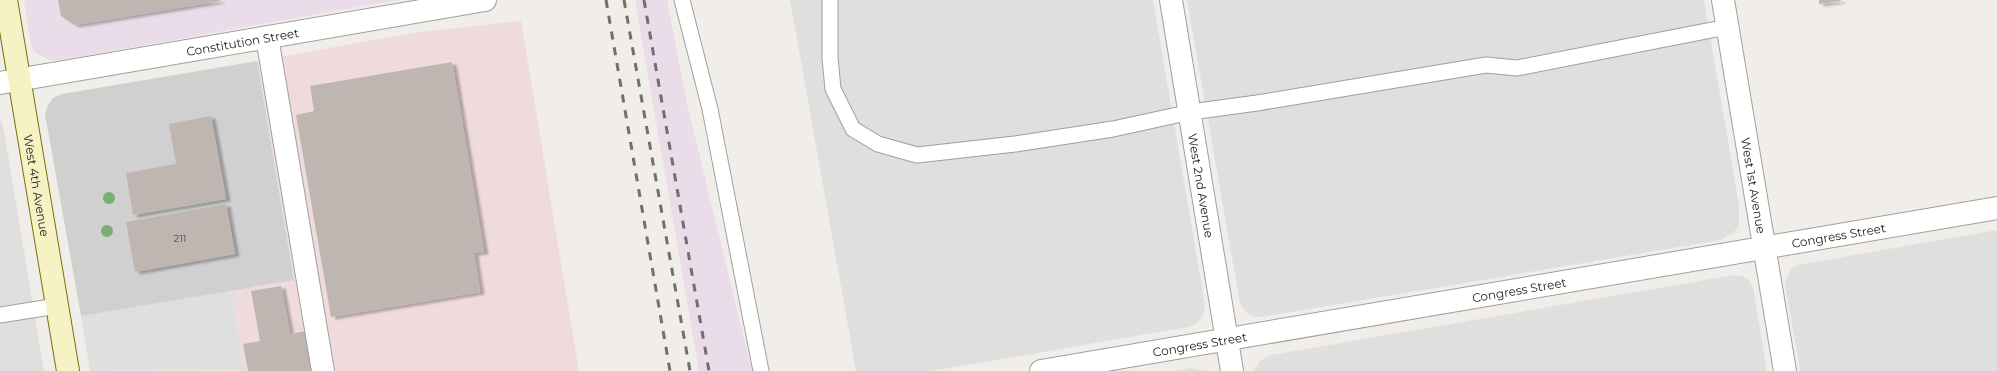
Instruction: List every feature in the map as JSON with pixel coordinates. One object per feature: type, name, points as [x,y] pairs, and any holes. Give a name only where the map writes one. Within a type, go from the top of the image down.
[{"type":"street","name":"West 4th Avenue","points":[[6,0],[9,82],[57,306],[68,371]]},
{"type":"street","name":"Constitution Street","points":[[9,82],[485,0]]},
{"type":"street","name":"West 2nd Avenue","points":[[1171,0],[1191,112],[1232,371]]},
{"type":"street","name":"West 1st Avenue","points":[[1723,0],[1785,371]]},
{"type":"street","points":[[267,37],[323,371]]},
{"type":"street","name":"Congress Street","points":[[1041,371],[1997,208]]},
{"type":"lane","points":[[682,0],[710,108],[761,371]]},
{"type":"lane","points":[[830,0],[830,58],[833,89],[852,129],[878,144],[917,155],[1015,144],[1113,129],[1191,112],[1257,103],[1486,65],[1516,68],[1727,27]]},
{"type":"lane","points":[[0,315],[57,306]]},
{"type":"shaded area","points":[[24,0],[398,0],[60,60],[49,60],[34,52],[31,45]]},
{"type":"shaded area","points":[[635,0],[667,0],[687,104],[752,371],[699,371]]},
{"type":"shaded area","points":[[790,0],[1153,0],[1205,305],[1203,316],[1198,322],[1189,327],[931,371],[856,371]]},
{"type":"shaded area","points":[[1187,0],[1704,0],[1739,206],[1739,226],[1734,232],[1721,240],[1261,317],[1252,316],[1245,311],[1240,303]]},
{"type":"shaded area","points":[[521,21],[579,371],[236,371],[245,369],[231,290],[294,279],[257,61],[412,33]]},
{"type":"shaded area","points":[[257,61],[294,280],[81,316],[45,114],[48,105],[53,98],[62,94]]},
{"type":"shaded area","points":[[0,118],[4,130],[44,371],[0,371]]},
{"type":"shaded area","points":[[1997,230],[1997,371],[1800,371],[1785,284],[1791,269],[1797,265]]},
{"type":"shaded area","points":[[1734,275],[1743,276],[1749,280],[1753,288],[1767,371],[1254,371],[1261,360],[1271,355]]},
{"type":"shaded area","points":[[231,290],[245,370],[90,371],[81,316]]},
{"type":"shaded area","points":[[1191,368],[1208,371],[1174,371]]},
{"type":"building","points":[[58,0],[220,1],[75,25],[61,16]]},
{"type":"building","points":[[1819,0],[1841,0],[1841,1],[1819,4]]},
{"type":"building","points":[[452,62],[484,252],[474,253],[480,292],[331,317],[296,115],[314,111],[310,86]]},
{"type":"building","points":[[211,116],[226,199],[133,215],[126,173],[176,164],[169,124]]},
{"type":"building","points":[[226,204],[235,254],[135,272],[126,222]]},
{"type":"building","points":[[281,286],[290,334],[306,331],[313,371],[248,371],[243,344],[260,341],[251,291]]},
{"type":"railway","points":[[606,0],[670,371]]},
{"type":"railway","points":[[624,0],[690,371]]},
{"type":"railway","points":[[644,0],[709,371]]}]
